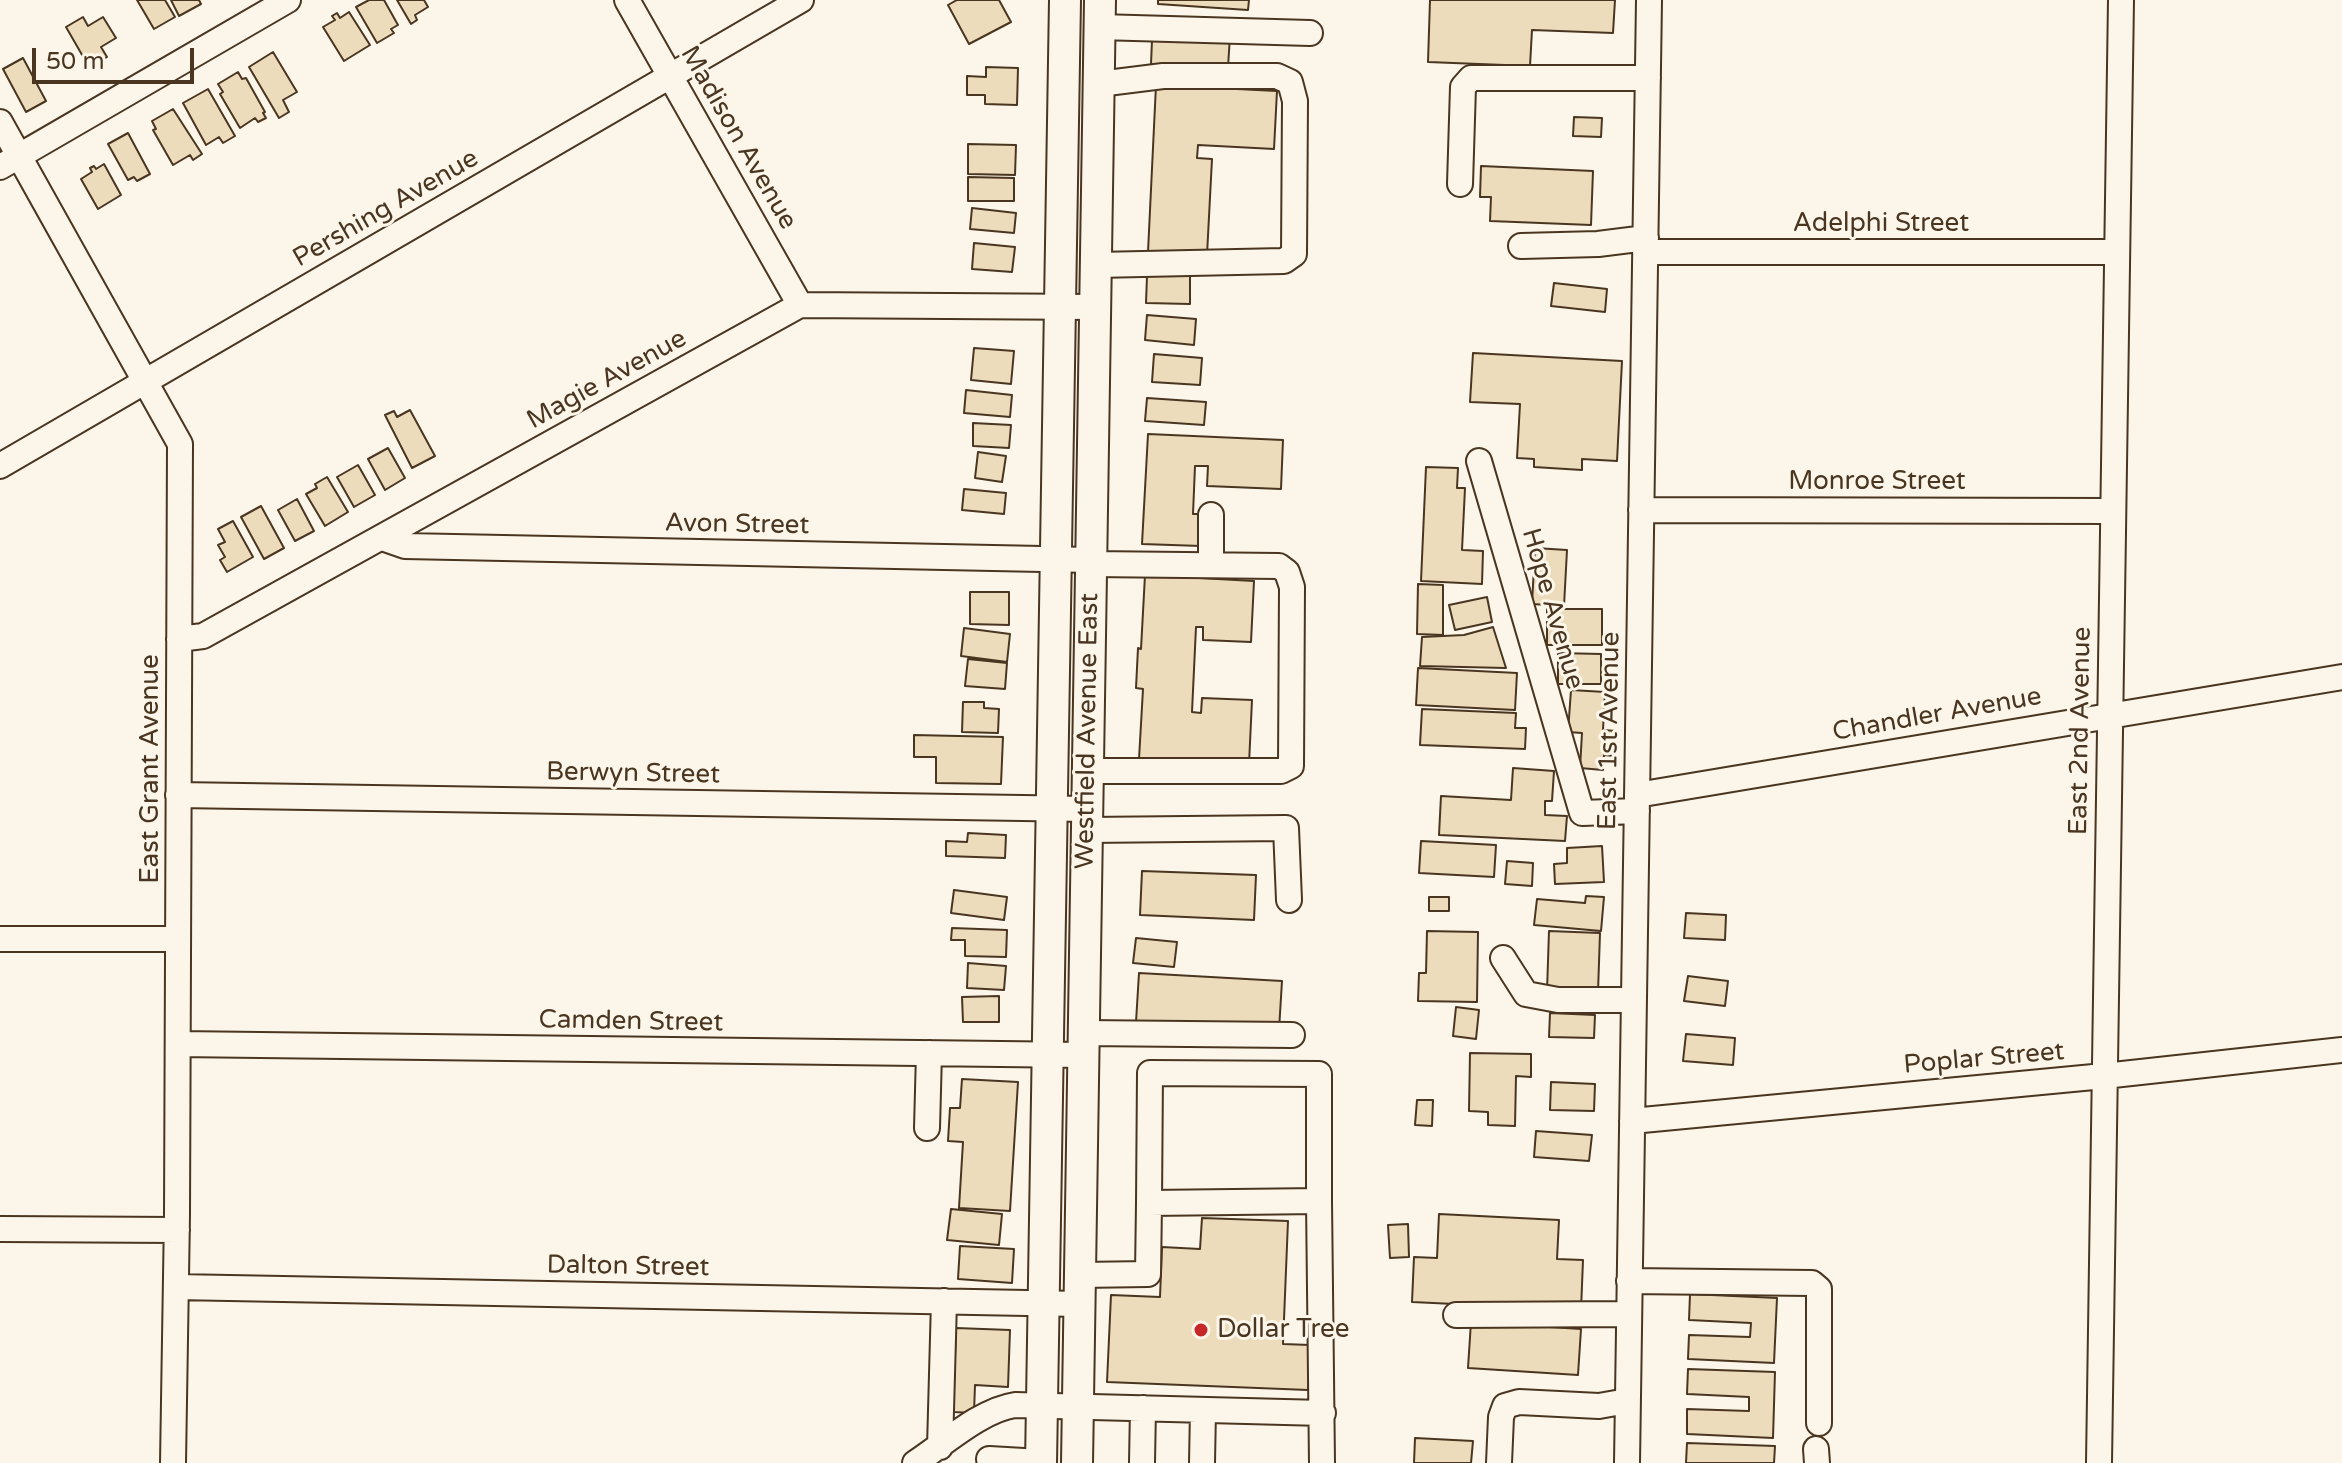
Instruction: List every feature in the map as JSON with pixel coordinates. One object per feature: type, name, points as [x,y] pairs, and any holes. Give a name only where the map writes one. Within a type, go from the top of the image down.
[{"type":"main road","name":"Westfield Avenue East","points":[[1041,1462],[1065,0]]},
{"type":"main road","name":"Westfield Avenue East","points":[[1077,1463],[1100,13]]},
{"type":"main road","points":[[1064,83],[1099,84]]},
{"type":"street","points":[[10,161],[288,0]]},
{"type":"street","name":"Madison Avenue","points":[[627,0],[800,305]]},
{"type":"street","name":"Pershing Avenue","points":[[0,466],[801,0]]},
{"type":"street","name":"East 1st Avenue","points":[[1627,1463],[1649,0]]},
{"type":"street","name":"East 2nd Avenue","points":[[2099,1463],[2121,0]]},
{"type":"street","points":[[1100,13],[1310,33]]},
{"type":"street","points":[[1096,265],[1284,261],[1294,254],[1295,101],[1290,82],[1277,76],[1163,76],[1099,84]]},
{"type":"street","points":[[1460,184],[1463,87],[1471,78],[1648,78]]},
{"type":"street","name":"East Grant Avenue","points":[[0,122],[10,161],[145,381],[180,444],[173,1463]]},
{"type":"street","name":"Adelphi Street","points":[[1521,246],[1598,244],[2117,252]]},
{"type":"street","name":"Magie Avenue","points":[[179,639],[203,636],[800,305],[1095,307]]},
{"type":"street","name":"Hope Avenue","points":[[1479,461],[1582,813],[1637,803]]},
{"type":"street","name":"Monroe Street","points":[[1641,510],[2112,511]]},
{"type":"street","points":[[1211,515],[1211,565]]},
{"type":"street","name":"Avon Street","points":[[382,538],[405,546],[1279,566],[1291,580],[1291,766],[1281,771],[1088,771]]},
{"type":"street","name":"Chandler Avenue","points":[[1637,803],[2109,714],[2342,677]]},
{"type":"street","name":"Berwyn Street","points":[[178,795],[1052,808],[1087,819],[1286,828],[1289,900]]},
{"type":"street","points":[[0,939],[178,939]]},
{"type":"street","points":[[1503,958],[1526,994],[1558,1000],[1634,1000]]},
{"type":"street","name":"Camden Street","points":[[178,1044],[1048,1055],[1083,1044],[1292,1035]]},
{"type":"street","name":"Poplar Street","points":[[1632,1121],[2342,1050]]},
{"type":"street","points":[[927,1128],[929,1053]]},
{"type":"street","points":[[1319,1201],[1149,1203],[1150,1073],[1319,1074],[1322,1463]]},
{"type":"street","name":"Dalton Street","points":[[176,1287],[1044,1303],[1080,1289],[1148,1274],[1149,1203]]},
{"type":"street","points":[[0,1229],[177,1230]]},
{"type":"street","points":[[1629,1281],[1812,1283],[1819,1289],[1819,1423]]},
{"type":"street","points":[[940,1447],[944,1301]]},
{"type":"street","points":[[1456,1315],[1629,1314]]},
{"type":"street","points":[[1499,1463],[1501,1417],[1505,1406],[1519,1402],[1599,1406],[1627,1401]]},
{"type":"street","points":[[915,1463],[977,1421],[1005,1407],[1323,1413]]},
{"type":"street","points":[[1142,1463],[1143,1408]]},
{"type":"street","points":[[1202,1463],[1203,1410]]},
{"type":"street","points":[[977,1421],[989,1444],[989,1461],[1041,1462]]},
{"type":"building","points":[[137,0],[165,0],[175,17],[154,29]]},
{"type":"building","points":[[171,0],[199,0],[201,4],[179,16]]},
{"type":"building","points":[[369,0],[384,0],[398,25],[391,29],[394,33],[377,43],[356,7]]},
{"type":"building","points":[[397,0],[424,0],[428,7],[415,15],[417,20],[411,24]]},
{"type":"building","points":[[957,0],[999,0],[1011,22],[969,44],[948,5]]},
{"type":"building","points":[[1158,0],[1249,0],[1248,10],[1158,4]]},
{"type":"building","points":[[1430,0],[1615,0],[1613,33],[1532,30],[1530,66],[1428,62]]},
{"type":"building","points":[[349,12],[370,45],[344,61],[323,27],[335,20],[332,16],[337,13],[340,18]]},
{"type":"building","points":[[83,17],[88,26],[103,17],[116,38],[101,47],[107,57],[89,67],[66,27]]},
{"type":"building","points":[[1187,34],[1230,36],[1228,67],[1151,64],[1152,40],[1187,42]]},
{"type":"building","points":[[273,52],[297,92],[283,100],[289,112],[279,118],[249,67]]},
{"type":"building","points":[[23,58],[46,101],[26,112],[3,69]]},
{"type":"building","points":[[986,67],[1018,68],[1017,105],[985,104],[985,95],[967,95],[967,76],[986,77]]},
{"type":"building","points":[[238,72],[242,79],[246,78],[266,118],[258,122],[255,118],[240,128],[220,94],[223,92],[218,84]]},
{"type":"building","points":[[1156,85],[1277,91],[1274,149],[1198,145],[1197,158],[1212,159],[1207,255],[1148,252]]},
{"type":"building","points":[[208,89],[235,136],[223,143],[219,137],[206,145],[183,103]]},
{"type":"building","points":[[173,109],[202,154],[193,160],[190,155],[173,165],[153,130],[156,129],[152,121]]},
{"type":"building","points":[[1574,117],[1602,118],[1601,137],[1573,136]]},
{"type":"building","points":[[128,133],[150,174],[137,181],[134,177],[128,180],[108,144]]},
{"type":"building","points":[[968,144],[1016,145],[1015,175],[968,174]]},
{"type":"building","points":[[104,164],[121,195],[98,209],[81,179],[92,172],[90,168],[94,166],[96,169]]},
{"type":"building","points":[[1481,166],[1593,171],[1591,225],[1490,221],[1491,197],[1480,197]]},
{"type":"building","points":[[968,177],[1014,178],[1014,201],[968,201]]},
{"type":"building","points":[[972,208],[1016,213],[1014,233],[970,229]]},
{"type":"building","points":[[974,243],[1015,247],[1012,272],[972,269]]},
{"type":"building","points":[[1147,276],[1190,276],[1190,304],[1146,303]]},
{"type":"building","points":[[1554,283],[1607,289],[1605,312],[1551,306]]},
{"type":"building","points":[[1147,315],[1196,319],[1194,345],[1145,340]]},
{"type":"building","points":[[974,348],[1014,351],[1011,384],[971,380]]},
{"type":"building","points":[[1473,353],[1622,361],[1617,461],[1582,459],[1582,470],[1534,467],[1534,459],[1517,458],[1520,404],[1470,402]]},
{"type":"building","points":[[1154,354],[1202,358],[1200,385],[1152,382]]},
{"type":"building","points":[[966,390],[1012,395],[1010,417],[964,413]]},
{"type":"building","points":[[1147,398],[1206,402],[1204,425],[1145,421]]},
{"type":"building","points":[[410,410],[435,456],[412,468],[385,415],[394,411],[397,417]]},
{"type":"building","points":[[973,423],[1011,425],[1009,448],[973,446]]},
{"type":"building","points":[[1148,434],[1283,440],[1281,489],[1207,486],[1208,466],[1195,466],[1193,514],[1203,514],[1201,546],[1142,544]]},
{"type":"building","points":[[388,448],[405,478],[385,490],[368,459]]},
{"type":"building","points":[[978,452],[1006,456],[1002,482],[975,478]]},
{"type":"building","points":[[358,465],[375,495],[354,507],[337,477]]},
{"type":"building","points":[[1426,467],[1458,468],[1457,488],[1465,488],[1462,550],[1483,551],[1482,584],[1421,581]]},
{"type":"building","points":[[327,477],[348,512],[325,526],[306,494]]},
{"type":"building","points":[[964,489],[1006,493],[1004,514],[962,510]]},
{"type":"building","points":[[297,499],[314,531],[295,541],[278,510]]},
{"type":"building","points":[[261,506],[284,548],[264,559],[241,517]]},
{"type":"building","points":[[233,521],[253,557],[227,572],[220,560],[225,557],[218,545],[225,542],[218,529]]},
{"type":"building","points":[[1535,548],[1567,550],[1564,606],[1532,604]]},
{"type":"building","points":[[1145,575],[1254,581],[1251,642],[1203,640],[1203,627],[1196,627],[1192,712],[1201,713],[1202,698],[1252,700],[1249,764],[1139,759],[1143,689],[1136,688]]},
{"type":"building","points":[[1418,584],[1443,585],[1443,635],[1417,634]]},
{"type":"building","points":[[970,592],[1009,592],[1009,625],[970,624]]},
{"type":"building","points":[[1487,597],[1492,622],[1455,630],[1449,605]]},
{"type":"building","points":[[1547,609],[1602,609],[1602,645],[1547,645]]},
{"type":"building","points":[[1493,627],[1506,668],[1420,666],[1422,637],[1464,635]]},
{"type":"building","points":[[964,628],[1010,634],[1007,662],[961,656]]},
{"type":"building","points":[[1558,653],[1601,654],[1601,684],[1558,684]]},
{"type":"building","points":[[968,659],[1007,663],[1005,689],[965,686]]},
{"type":"building","points":[[1418,668],[1517,673],[1515,710],[1416,705]]},
{"type":"building","points":[[1571,690],[1605,692],[1603,730],[1616,731],[1614,756],[1604,755],[1603,770],[1580,768],[1582,733],[1568,732]]},
{"type":"building","points":[[963,702],[984,702],[984,708],[999,709],[998,733],[962,732]]},
{"type":"building","points":[[1422,709],[1516,713],[1515,728],[1526,728],[1525,749],[1420,745]]},
{"type":"building","points":[[914,735],[1003,737],[1001,784],[936,783],[936,757],[914,757]]},
{"type":"building","points":[[1513,768],[1554,771],[1552,801],[1545,801],[1545,815],[1567,816],[1565,841],[1439,835],[1441,796],[1511,800]]},
{"type":"building","points":[[968,833],[1006,835],[1005,858],[946,856],[946,841],[967,842]]},
{"type":"building","points":[[1421,841],[1496,845],[1494,877],[1419,873]]},
{"type":"building","points":[[1602,846],[1604,882],[1555,884],[1554,864],[1567,863],[1567,848]]},
{"type":"building","points":[[1507,861],[1533,863],[1532,886],[1505,884]]},
{"type":"building","points":[[1142,871],[1256,875],[1254,920],[1140,915]]},
{"type":"building","points":[[954,890],[1007,897],[1004,920],[951,913]]},
{"type":"building","points":[[1586,896],[1604,897],[1601,931],[1534,925],[1537,899],[1585,903]]},
{"type":"building","points":[[1429,897],[1449,897],[1449,911],[1429,911]]},
{"type":"building","points":[[1686,913],[1726,915],[1725,940],[1684,938]]},
{"type":"building","points":[[952,928],[1007,930],[1006,957],[965,956],[965,940],[951,940]]},
{"type":"building","points":[[1427,931],[1478,932],[1477,1002],[1418,1001],[1419,973],[1426,973]]},
{"type":"building","points":[[1549,931],[1600,933],[1598,992],[1547,991]]},
{"type":"building","points":[[1136,938],[1177,942],[1174,967],[1133,963]]},
{"type":"building","points":[[968,963],[1006,966],[1004,990],[967,988]]},
{"type":"building","points":[[1139,973],[1282,981],[1279,1030],[1136,1022]]},
{"type":"building","points":[[1688,976],[1728,981],[1725,1006],[1684,1001]]},
{"type":"building","points":[[999,996],[999,1022],[963,1022],[962,997]]},
{"type":"building","points":[[1456,1007],[1479,1010],[1476,1039],[1453,1036]]},
{"type":"building","points":[[1550,1013],[1595,1015],[1594,1038],[1549,1037]]},
{"type":"building","points":[[1686,1034],[1735,1038],[1733,1065],[1683,1061]]},
{"type":"building","points":[[1470,1053],[1531,1054],[1531,1077],[1516,1076],[1515,1126],[1488,1125],[1488,1112],[1469,1111]]},
{"type":"building","points":[[962,1079],[1018,1082],[1010,1211],[959,1208],[963,1142],[948,1141],[950,1108],[960,1108]]},
{"type":"building","points":[[1551,1082],[1595,1084],[1594,1111],[1550,1110]]},
{"type":"building","points":[[1417,1100],[1433,1100],[1432,1126],[1415,1125]]},
{"type":"building","points":[[1536,1131],[1592,1135],[1589,1161],[1534,1157]]},
{"type":"building","points":[[951,1209],[1002,1214],[999,1245],[947,1240]]},
{"type":"building","points":[[1439,1214],[1559,1220],[1557,1259],[1583,1260],[1581,1310],[1412,1302],[1414,1257],[1437,1258]]},
{"type":"building","points":[[1202,1218],[1288,1221],[1283,1344],[1310,1345],[1308,1390],[1107,1382],[1111,1295],[1160,1297],[1162,1247],[1200,1249]]},
{"type":"building","points":[[1408,1224],[1409,1257],[1390,1258],[1388,1225]]},
{"type":"building","points":[[960,1246],[1014,1249],[1012,1283],[958,1279]]},
{"type":"building","points":[[1690,1294],[1777,1298],[1774,1363],[1688,1359],[1689,1335],[1750,1337],[1751,1323],[1689,1320]]},
{"type":"building","points":[[1471,1322],[1581,1329],[1578,1375],[1468,1368]]},
{"type":"building","points":[[956,1328],[1010,1330],[1008,1387],[975,1385],[974,1413],[953,1412]]},
{"type":"building","points":[[1688,1369],[1775,1372],[1773,1438],[1687,1434],[1687,1409],[1749,1411],[1749,1397],[1687,1394]]},
{"type":"building","points":[[1415,1438],[1473,1441],[1471,1463],[1414,1463]]},
{"type":"building","points":[[1687,1443],[1775,1446],[1774,1463],[1686,1463]]},
{"type":"place","name":"Dollar Tree","points":[[1201,1330]]}]
